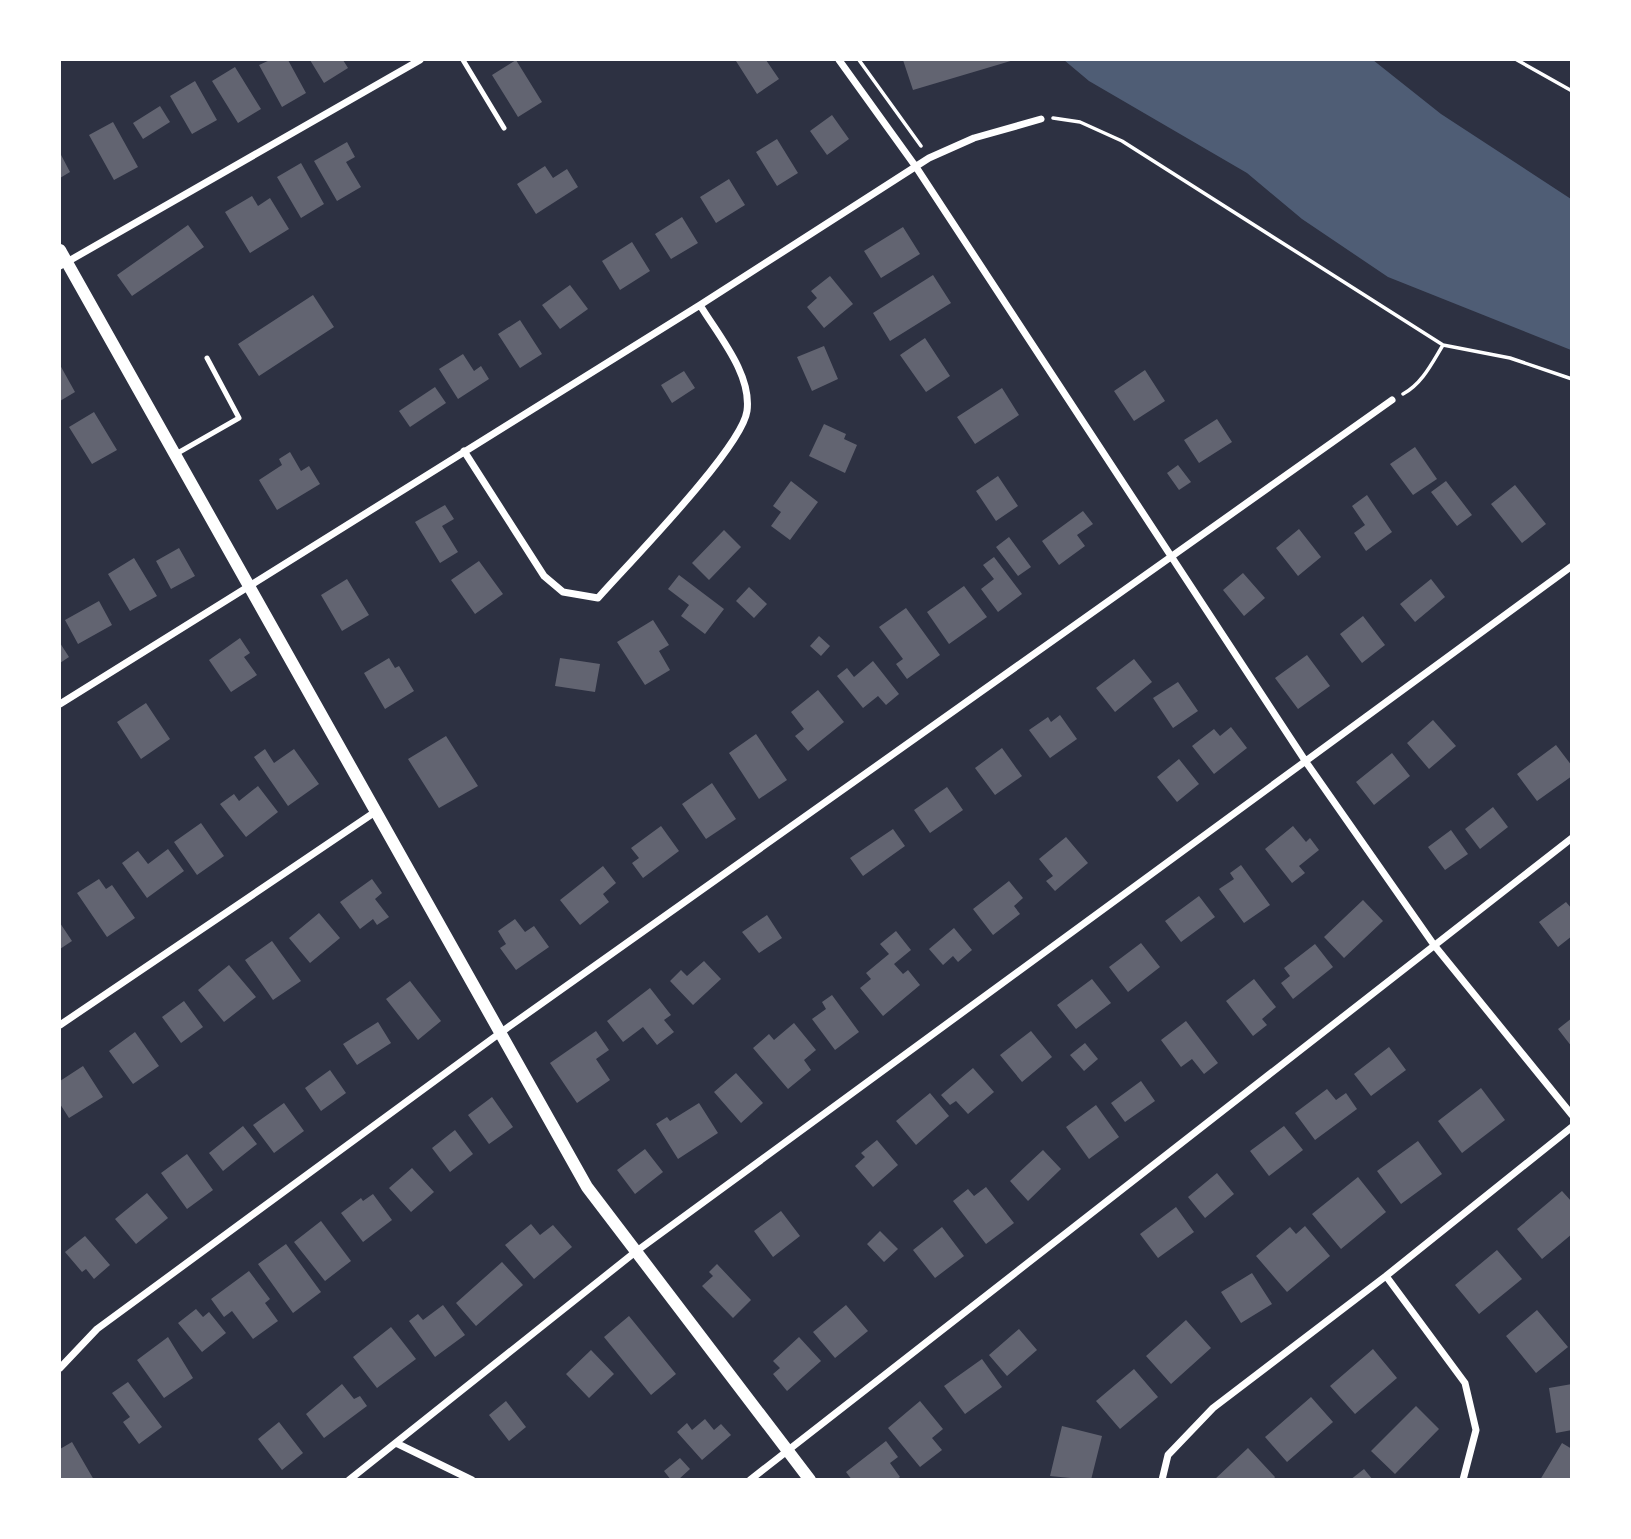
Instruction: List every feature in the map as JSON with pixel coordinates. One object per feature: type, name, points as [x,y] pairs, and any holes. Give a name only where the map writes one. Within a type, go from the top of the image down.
[{"type":"street","points":[[63,264],[420,60]]},
{"type":"street","points":[[839,60],[916,167],[1306,762],[1434,945],[1572,1115]]},
{"type":"street","points":[[60,704],[700,305],[916,167],[974,138],[1041,118]]},
{"type":"street","points":[[60,250],[63,264],[176,453],[587,1187],[810,1479]]},
{"type":"street","points":[[464,451],[544,576],[563,592],[598,598],[716,464],[735,440],[747,411],[742,374],[700,305]]},
{"type":"street","points":[[60,1368],[97,1329],[500,1033],[1392,400]]},
{"type":"street","points":[[349,1479],[634,1252],[1572,566]]},
{"type":"street","points":[[60,1025],[375,812]]},
{"type":"street","points":[[750,1479],[1572,838]]},
{"type":"street","points":[[1162,1479],[1168,1455],[1213,1408],[1386,1276],[1572,1126]]},
{"type":"street","points":[[1386,1276],[1465,1383],[1476,1430],[1463,1479]]},
{"type":"street","points":[[396,1443],[472,1479]]},
{"type":"lane","points":[[463,60],[505,128]]},
{"type":"lane","points":[[176,453],[239,418],[207,358]]},
{"type":"path","points":[[859,60],[919,143]]},
{"type":"path","points":[[1517,60],[1572,91]]},
{"type":"path","points":[[1041,118],[1080,121],[1122,141],[1443,345],[1510,358],[1572,379]]},
{"type":"path","points":[[1392,400],[1411,390],[1443,345]]},
{"type":"water","points":[[1064,60],[1373,60],[1441,114],[1571,199],[1571,350],[1388,277],[1302,219],[1247,173],[1089,81]]},
{"type":"building","points":[[270,60],[288,60],[306,93],[282,107],[259,65]]},
{"type":"building","points":[[310,60],[343,60],[348,68],[324,83]]},
{"type":"building","points":[[516,60],[542,102],[518,117],[492,75]]},
{"type":"building","points":[[766,60],[779,79],[757,94],[736,61]]},
{"type":"building","points":[[903,60],[1014,60],[913,90]]},
{"type":"building","points":[[235,67],[261,109],[238,123],[212,81]]},
{"type":"building","points":[[195,81],[217,120],[192,134],[170,96]]},
{"type":"building","points":[[160,106],[170,122],[143,139],[133,123]]},
{"type":"building","points":[[832,115],[849,139],[827,155],[810,131]]},
{"type":"building","points":[[113,122],[138,167],[114,180],[89,135]]},
{"type":"building","points":[[777,139],[798,173],[777,186],[756,152]]},
{"type":"building","points":[[347,142],[355,157],[346,162],[361,187],[337,201],[314,161]]},
{"type":"building","points":[[60,153],[70,172],[60,178]]},
{"type":"building","points":[[301,163],[324,204],[301,218],[277,177]]},
{"type":"building","points":[[545,166],[553,178],[567,169],[578,187],[536,214],[517,184]]},
{"type":"building","points":[[729,179],[745,205],[716,223],[700,197]]},
{"type":"building","points":[[252,196],[258,206],[270,198],[289,229],[250,253],[225,212]]},
{"type":"building","points":[[682,217],[698,243],[671,259],[655,234]]},
{"type":"building","points":[[188,225],[204,247],[132,296],[117,275]]},
{"type":"building","points":[[903,227],[920,254],[881,278],[864,251]]},
{"type":"building","points":[[632,242],[650,271],[620,290],[602,261]]},
{"type":"building","points":[[933,275],[951,303],[890,341],[873,313]]},
{"type":"building","points":[[830,276],[853,304],[824,328],[807,307],[817,298],[811,291]]},
{"type":"building","points":[[570,285],[588,309],[560,329],[542,305]]},
{"type":"building","points":[[313,295],[334,327],[259,376],[238,344]]},
{"type":"building","points":[[520,320],[542,354],[520,368],[498,334]]},
{"type":"building","points":[[925,338],[950,376],[926,392],[900,355]]},
{"type":"building","points":[[824,346],[838,379],[812,391],[797,357]]},
{"type":"building","points":[[463,354],[474,371],[481,366],[489,379],[458,399],[439,369]]},
{"type":"building","points":[[60,365],[75,392],[60,401]]},
{"type":"building","points":[[1145,370],[1165,401],[1134,421],[1114,391]]},
{"type":"building","points":[[684,371],[695,388],[672,403],[661,385]]},
{"type":"building","points":[[435,387],[446,403],[410,427],[399,411]]},
{"type":"building","points":[[1002,388],[1019,415],[975,444],[957,417]]},
{"type":"building","points":[[94,412],[117,450],[92,464],[69,427]]},
{"type":"building","points":[[1217,419],[1232,442],[1199,463],[1184,440]]},
{"type":"building","points":[[824,424],[846,434],[844,439],[857,445],[845,473],[809,456]]},
{"type":"building","points":[[1415,447],[1437,479],[1413,495],[1390,464]]},
{"type":"building","points":[[290,452],[301,471],[309,466],[320,484],[277,510],[259,480],[282,465],[279,459]]},
{"type":"building","points":[[1178,465],[1191,482],[1179,490],[1167,473]]},
{"type":"building","points":[[998,476],[1018,506],[996,521],[976,491]]},
{"type":"building","points":[[791,481],[818,502],[790,540],[771,526],[781,512],[773,506]]},
{"type":"building","points":[[1446,481],[1472,515],[1457,526],[1431,492]]},
{"type":"building","points":[[1515,485],[1546,524],[1522,543],[1491,504]]},
{"type":"building","points":[[1367,495],[1392,532],[1366,551],[1354,533],[1365,525],[1352,506]]},
{"type":"building","points":[[445,505],[454,519],[442,526],[458,552],[440,563],[415,522]]},
{"type":"building","points":[[1083,511],[1093,524],[1077,535],[1085,546],[1059,565],[1042,541]]},
{"type":"building","points":[[1299,529],[1321,557],[1298,576],[1276,548]]},
{"type":"building","points":[[724,530],[741,547],[709,580],[692,563]]},
{"type":"building","points":[[1009,537],[1031,567],[1018,576],[996,547]]},
{"type":"building","points":[[179,548],[195,576],[171,589],[156,561]]},
{"type":"building","points":[[994,557],[1022,594],[998,612],[981,589],[994,579],[983,565]]},
{"type":"building","points":[[134,558],[157,596],[130,611],[108,574]]},
{"type":"building","points":[[479,561],[503,594],[475,614],[451,580]]},
{"type":"building","points":[[1243,573],[1265,598],[1244,616],[1223,590]]},
{"type":"building","points":[[679,575],[724,609],[705,634],[681,616],[689,605],[668,589]]},
{"type":"building","points":[[347,579],[369,615],[342,631],[321,595]]},
{"type":"building","points":[[1431,579],[1445,597],[1415,622],[1400,604]]},
{"type":"building","points":[[964,586],[987,617],[949,644],[927,612]]},
{"type":"building","points":[[749,587],[767,604],[754,618],[736,601]]},
{"type":"building","points":[[99,601],[112,625],[78,644],[65,620]]},
{"type":"building","points":[[906,608],[940,655],[907,679],[896,664],[903,659],[879,627]]},
{"type":"building","points":[[1363,616],[1385,645],[1362,663],[1340,634]]},
{"type":"building","points":[[653,620],[669,645],[659,651],[670,670],[645,685],[617,642]]},
{"type":"building","points":[[819,636],[830,646],[821,656],[810,646]]},
{"type":"building","points":[[240,638],[250,653],[244,657],[257,675],[231,692],[209,660]]},
{"type":"building","points":[[60,643],[69,657],[60,663]]},
{"type":"building","points":[[1307,655],[1330,686],[1298,709],[1275,678]]},
{"type":"building","points":[[389,658],[395,668],[399,666],[414,691],[385,709],[364,673]]},
{"type":"building","points":[[560,658],[600,664],[595,692],[555,686]]},
{"type":"building","points":[[1134,659],[1152,682],[1115,712],[1096,688]]},
{"type":"building","points":[[873,661],[899,694],[886,705],[878,696],[863,708],[837,676],[847,668],[854,677]]},
{"type":"building","points":[[1178,682],[1198,711],[1173,728],[1153,698]]},
{"type":"building","points":[[818,690],[844,722],[808,751],[795,736],[804,729],[791,712]]},
{"type":"building","points":[[146,703],[170,739],[141,759],[117,722]]},
{"type":"building","points":[[1060,715],[1077,739],[1050,758],[1029,730],[1048,717],[1051,722]]},
{"type":"building","points":[[1433,720],[1456,746],[1429,769],[1407,743]]},
{"type":"building","points":[[1231,727],[1247,748],[1214,774],[1192,746],[1214,729],[1220,736]]},
{"type":"building","points":[[756,734],[787,780],[759,799],[729,753]]},
{"type":"building","points":[[446,736],[478,786],[439,808],[408,759]]},
{"type":"building","points":[[1556,745],[1572,766],[1572,776],[1537,801],[1517,774]]},
{"type":"building","points":[[1002,748],[1022,776],[995,795],[975,768]]},
{"type":"building","points":[[265,749],[274,763],[294,749],[319,784],[288,806],[254,757]]},
{"type":"building","points":[[1392,753],[1410,776],[1374,805],[1356,782]]},
{"type":"building","points":[[1179,759],[1199,784],[1177,802],[1157,777]]},
{"type":"building","points":[[712,783],[736,819],[706,839],[682,804]]},
{"type":"building","points":[[258,786],[278,812],[246,837],[220,804],[234,794],[239,801]]},
{"type":"building","points":[[947,787],[963,810],[930,833],[914,810]]},
{"type":"building","points":[[1493,807],[1508,827],[1480,849],[1465,829]]},
{"type":"building","points":[[201,823],[224,856],[197,875],[174,842]]},
{"type":"building","points":[[661,826],[679,851],[643,878],[632,863],[639,858],[631,848]]},
{"type":"building","points":[[1293,826],[1306,842],[1310,838],[1319,850],[1299,866],[1305,873],[1292,883],[1265,849]]},
{"type":"building","points":[[893,829],[905,846],[863,876],[850,858]]},
{"type":"building","points":[[1451,830],[1468,854],[1445,870],[1428,847]]},
{"type":"building","points":[[1066,837],[1088,863],[1055,891],[1046,881],[1053,876],[1039,859]]},
{"type":"building","points":[[168,849],[184,871],[147,898],[122,863],[138,851],[148,864]]},
{"type":"building","points":[[1241,865],[1270,905],[1244,923],[1219,889],[1234,879],[1230,873]]},
{"type":"building","points":[[603,866],[616,883],[603,894],[609,902],[580,925],[560,900]]},
{"type":"building","points":[[99,879],[106,889],[112,885],[135,918],[107,937],[77,893]]},
{"type":"building","points":[[372,879],[382,893],[375,899],[389,917],[377,925],[373,919],[360,929],[340,902]]},
{"type":"building","points":[[1009,881],[1023,898],[1014,906],[1020,914],[993,935],[973,909]]},
{"type":"building","points":[[1199,896],[1215,917],[1181,942],[1165,921]]},
{"type":"building","points":[[1363,900],[1383,921],[1344,958],[1324,937]]},
{"type":"building","points":[[1566,902],[1572,909],[1572,936],[1558,947],[1539,922]]},
{"type":"building","points":[[319,913],[340,938],[310,963],[289,938]]},
{"type":"building","points":[[767,915],[782,938],[759,953],[742,932]]},
{"type":"building","points":[[515,919],[525,932],[534,926],[549,947],[516,970],[500,948],[506,944],[498,931]]},
{"type":"building","points":[[60,923],[72,941],[60,949]]},
{"type":"building","points":[[954,928],[972,950],[958,962],[953,956],[943,965],[929,949]]},
{"type":"building","points":[[896,931],[911,950],[894,964],[903,974],[908,970],[920,985],[883,1016],[860,988],[871,979],[866,973],[889,954],[880,944]]},
{"type":"building","points":[[272,941],[301,981],[273,1000],[245,960]]},
{"type":"building","points":[[1141,943],[1160,967],[1128,992],[1109,967]]},
{"type":"building","points":[[1315,944],[1333,967],[1293,999],[1281,983],[1290,976],[1284,968]]},
{"type":"building","points":[[704,961],[721,979],[693,1005],[670,981],[681,970],[687,976]]},
{"type":"building","points":[[229,965],[256,997],[224,1022],[198,990]]},
{"type":"building","points":[[1092,979],[1111,1003],[1076,1029],[1057,1005]]},
{"type":"building","points":[[1254,979],[1276,1007],[1262,1019],[1267,1025],[1253,1036],[1226,1001]]},
{"type":"building","points":[[410,981],[441,1021],[418,1040],[386,999]]},
{"type":"building","points":[[650,988],[671,1015],[664,1020],[674,1032],[657,1045],[643,1027],[623,1042],[607,1021]]},
{"type":"building","points":[[832,995],[859,1032],[835,1050],[812,1019],[826,1009],[822,1002]]},
{"type":"building","points":[[184,1001],[203,1027],[181,1043],[162,1017]]},
{"type":"building","points":[[1572,1018],[1572,1047],[1558,1029]]},
{"type":"building","points":[[1186,1021],[1218,1063],[1204,1074],[1192,1059],[1181,1067],[1161,1040]]},
{"type":"building","points":[[378,1022],[391,1043],[357,1065],[343,1044]]},
{"type":"building","points":[[794,1023],[816,1050],[804,1060],[811,1070],[788,1089],[753,1048],[769,1034],[774,1040]]},
{"type":"building","points":[[596,1031],[609,1050],[596,1059],[610,1080],[577,1103],[550,1063]]},
{"type":"building","points":[[1031,1031],[1052,1057],[1022,1082],[1000,1055]]},
{"type":"building","points":[[135,1032],[159,1066],[133,1084],[109,1051]]},
{"type":"building","points":[[1085,1043],[1098,1059],[1084,1071],[1070,1055]]},
{"type":"building","points":[[1389,1047],[1406,1070],[1371,1096],[1354,1074]]},
{"type":"building","points":[[83,1066],[103,1097],[69,1118],[60,1104],[60,1081]]},
{"type":"building","points":[[973,1068],[994,1092],[968,1114],[956,1101],[950,1105],[941,1095]]},
{"type":"building","points":[[330,1070],[346,1093],[321,1111],[305,1088]]},
{"type":"building","points":[[736,1073],[763,1103],[741,1123],[714,1092]]},
{"type":"building","points":[[1141,1081],[1155,1101],[1125,1122],[1111,1103]]},
{"type":"building","points":[[1481,1088],[1505,1120],[1462,1153],[1438,1121]]},
{"type":"building","points":[[1327,1089],[1336,1100],[1346,1093],[1357,1109],[1315,1140],[1295,1113]]},
{"type":"building","points":[[930,1093],[949,1116],[916,1145],[896,1121]]},
{"type":"building","points":[[492,1097],[513,1127],[489,1144],[468,1115]]},
{"type":"building","points":[[284,1103],[304,1131],[274,1153],[253,1125]]},
{"type":"building","points":[[699,1103],[718,1133],[678,1159],[656,1124],[667,1117],[670,1121]]},
{"type":"building","points":[[1096,1105],[1119,1137],[1089,1159],[1066,1127]]},
{"type":"building","points":[[243,1126],[257,1144],[223,1171],[209,1153]]},
{"type":"building","points":[[1284,1126],[1303,1150],[1269,1176],[1250,1151]]},
{"type":"building","points":[[455,1130],[473,1154],[450,1172],[432,1148]]},
{"type":"building","points":[[877,1140],[898,1165],[873,1187],[855,1166],[865,1157],[861,1153]]},
{"type":"building","points":[[1418,1141],[1442,1174],[1401,1204],[1377,1171]]},
{"type":"building","points":[[645,1149],[663,1172],[635,1194],[617,1170]]},
{"type":"building","points":[[1043,1150],[1061,1169],[1028,1201],[1010,1181]]},
{"type":"building","points":[[187,1154],[213,1190],[187,1209],[161,1173]]},
{"type":"building","points":[[412,1168],[434,1192],[411,1212],[389,1188]]},
{"type":"building","points":[[1217,1173],[1234,1194],[1205,1218],[1188,1197]]},
{"type":"building","points":[[1358,1177],[1386,1212],[1341,1249],[1312,1214]]},
{"type":"building","points":[[986,1187],[1014,1223],[986,1244],[953,1201],[968,1189],[974,1196]]},
{"type":"building","points":[[1562,1191],[1572,1202],[1572,1234],[1542,1259],[1517,1229]]},
{"type":"building","points":[[147,1193],[168,1218],[136,1244],[115,1219]]},
{"type":"building","points":[[373,1194],[392,1220],[363,1242],[341,1213],[361,1198],[363,1201]]},
{"type":"building","points":[[1176,1207],[1194,1232],[1158,1258],[1140,1234]]},
{"type":"building","points":[[781,1211],[800,1236],[773,1257],[754,1231]]},
{"type":"building","points":[[321,1221],[351,1261],[325,1281],[294,1242]]},
{"type":"building","points":[[531,1224],[540,1235],[553,1225],[572,1247],[534,1279],[505,1245]]},
{"type":"building","points":[[1305,1226],[1330,1256],[1287,1292],[1256,1256],[1290,1227],[1296,1234]]},
{"type":"building","points":[[942,1227],[964,1256],[935,1278],[913,1250]]},
{"type":"building","points":[[880,1231],[898,1249],[884,1262],[867,1244]]},
{"type":"building","points":[[85,1236],[110,1265],[94,1279],[86,1269],[82,1272],[65,1252]]},
{"type":"building","points":[[286,1244],[321,1292],[293,1313],[258,1264]]},
{"type":"building","points":[[1497,1250],[1522,1279],[1479,1314],[1455,1285]]},
{"type":"building","points":[[502,1262],[523,1285],[476,1326],[456,1303]]},
{"type":"building","points":[[717,1264],[751,1300],[733,1318],[702,1286],[713,1276],[709,1272]]},
{"type":"building","points":[[249,1271],[270,1299],[265,1303],[278,1321],[253,1339],[232,1311],[224,1317],[211,1299]]},
{"type":"building","points":[[1252,1273],[1272,1304],[1241,1323],[1221,1292]]},
{"type":"building","points":[[443,1305],[465,1335],[435,1357],[409,1321],[418,1314],[423,1320]]},
{"type":"building","points":[[846,1305],[868,1331],[835,1358],[813,1332]]},
{"type":"building","points":[[196,1309],[203,1317],[209,1312],[226,1333],[202,1352],[178,1323]]},
{"type":"building","points":[[1537,1310],[1568,1347],[1536,1373],[1506,1336]]},
{"type":"building","points":[[629,1316],[676,1374],[651,1395],[604,1337]]},
{"type":"building","points":[[1186,1320],[1211,1348],[1171,1384],[1146,1356]]},
{"type":"building","points":[[391,1327],[416,1359],[377,1388],[353,1357]]},
{"type":"building","points":[[1019,1329],[1037,1350],[1007,1376],[989,1355]]},
{"type":"building","points":[[168,1337],[193,1378],[164,1398],[137,1360]]},
{"type":"building","points":[[799,1337],[821,1361],[787,1391],[773,1374],[780,1368],[773,1361]]},
{"type":"building","points":[[1373,1349],[1397,1378],[1355,1414],[1330,1386]]},
{"type":"building","points":[[591,1350],[614,1374],[589,1398],[566,1374]]},
{"type":"building","points":[[982,1359],[1002,1387],[965,1414],[944,1386]]},
{"type":"building","points":[[1134,1369],[1158,1397],[1120,1429],[1096,1401]]},
{"type":"building","points":[[128,1382],[162,1427],[139,1444],[123,1422],[130,1417],[112,1393]]},
{"type":"building","points":[[342,1384],[354,1399],[360,1396],[367,1406],[324,1438],[306,1414]]},
{"type":"building","points":[[1572,1384],[1572,1430],[1556,1433],[1549,1388]]},
{"type":"building","points":[[1311,1397],[1333,1422],[1287,1462],[1265,1437]]},
{"type":"building","points":[[506,1401],[526,1427],[509,1441],[489,1415]]},
{"type":"building","points":[[920,1401],[943,1429],[932,1438],[942,1450],[920,1467],[888,1428]]},
{"type":"building","points":[[1416,1406],[1439,1429],[1395,1474],[1371,1451]]},
{"type":"building","points":[[705,1419],[714,1430],[721,1424],[731,1435],[702,1460],[677,1432],[687,1423],[692,1430]]},
{"type":"building","points":[[279,1422],[303,1453],[282,1470],[258,1439]]},
{"type":"building","points":[[1062,1426],[1102,1436],[1091,1480],[1050,1476]]},
{"type":"building","points":[[886,1441],[898,1457],[890,1463],[900,1477],[896,1480],[852,1480],[846,1472]]},
{"type":"building","points":[[72,1442],[94,1480],[60,1480],[60,1449]]},
{"type":"building","points":[[1562,1443],[1572,1449],[1572,1480],[1540,1480]]},
{"type":"building","points":[[1248,1448],[1275,1477],[1273,1480],[1214,1480]]},
{"type":"building","points":[[680,1458],[690,1469],[678,1480],[671,1480],[664,1471]]},
{"type":"building","points":[[1364,1469],[1373,1480],[1350,1480]]}]
